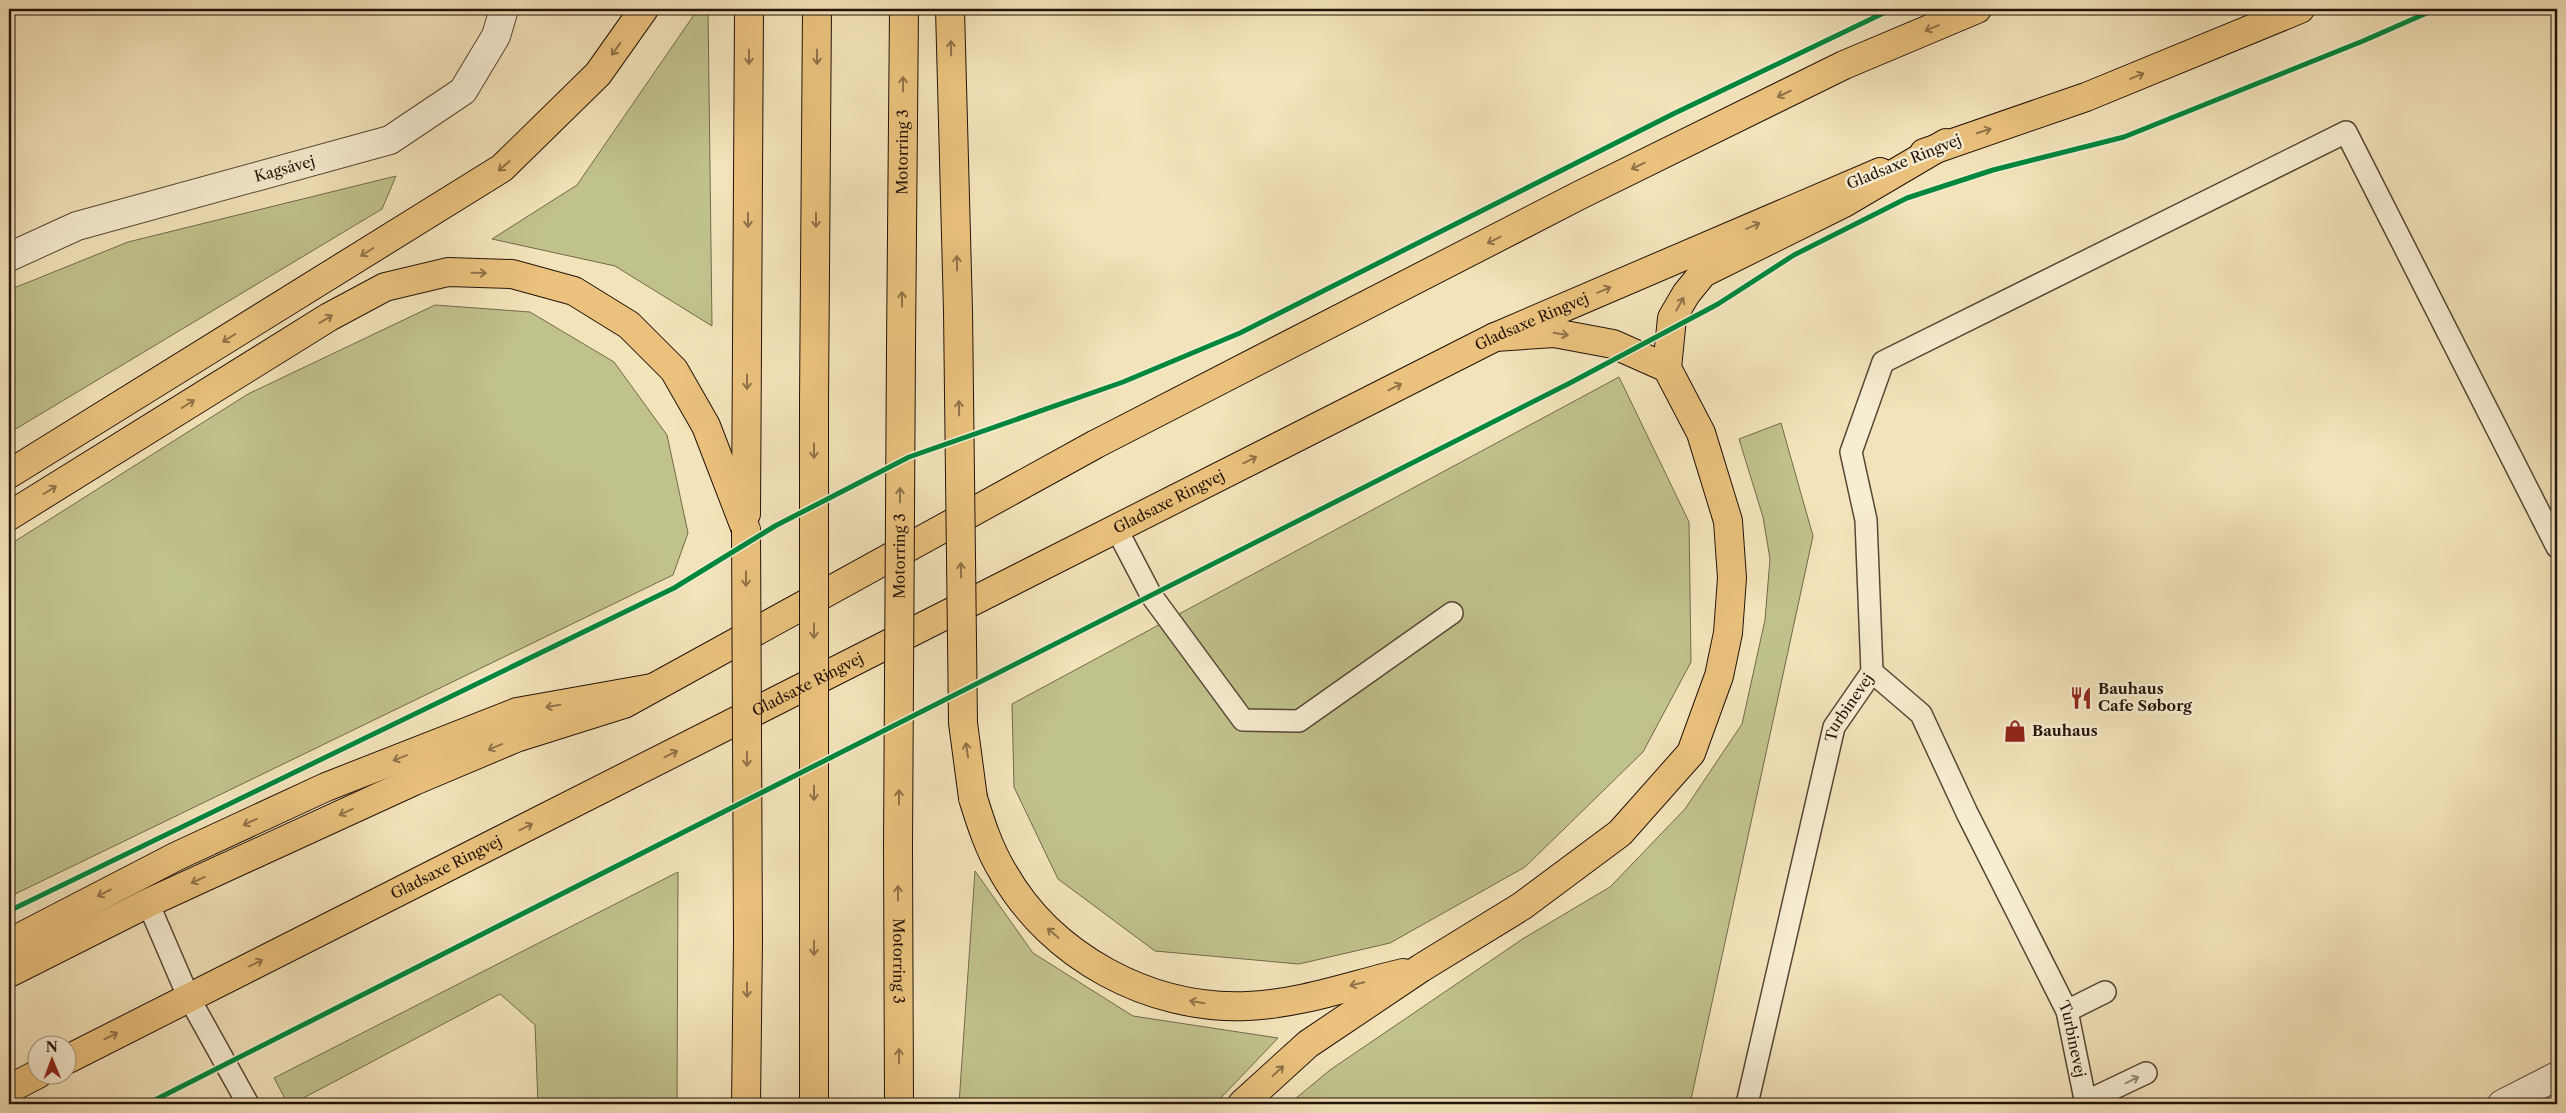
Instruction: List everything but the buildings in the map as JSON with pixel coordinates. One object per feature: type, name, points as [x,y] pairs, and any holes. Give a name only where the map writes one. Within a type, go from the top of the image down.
[{"type":"main road","points":[[9,474],[502,168],[598,74],[644,9]]},
{"type":"main road","points":[[746,1104],[748,941],[746,530],[749,9]]},
{"type":"main road","points":[[814,1104],[814,402],[817,9]]},
{"type":"main road","name":"Motorring 3","points":[[899,1104],[898,846],[904,9]]},
{"type":"main road","points":[[950,9],[958,312],[963,722],[974,798],[989,844],[1003,873],[1024,903],[1048,930],[1077,953],[1108,973],[1140,988],[1175,999],[1211,1005],[1247,1006],[1283,1003],[1421,968]]},
{"type":"main road","points":[[9,973],[148,903],[414,781],[516,738],[624,704],[1096,444],[1562,204],[1844,64],[1977,9]]},
{"type":"main road","name":"Gladsaxe Ringvej","points":[[78,1054],[188,996],[615,783],[1494,337],[1946,143],[2086,96],[2300,9]]},
{"type":"main road","points":[[1242,1104],[1308,1044],[1421,968],[1522,906],[1620,833],[1691,754],[1719,676],[1728,633],[1732,578],[1728,521],[1701,433],[1667,368],[1672,318],[1686,294],[1703,273],[1844,203],[1946,143]]},
{"type":"main road","points":[[9,516],[329,317],[385,286],[448,272],[512,274],[574,291],[629,324],[674,370],[701,418],[746,530]]},
{"type":"main road","points":[[1494,337],[1554,332],[1613,344],[1667,368]]},
{"type":"main road","points":[[9,943],[177,856],[326,787],[517,712],[652,688]]},
{"type":"main road","points":[[9,1089],[28,1079]]},
{"type":"street","name":"Kagsåvej","points":[[9,257],[77,226],[390,140],[463,91],[496,36],[504,9]]},
{"type":"street","points":[[2502,1104],[2557,1076]]},
{"type":"lane","points":[[1872,672],[1866,520],[1851,452],[1883,362],[2346,132],[2557,547]]},
{"type":"lane","points":[[1116,528],[1151,594],[1243,720],[1299,721],[1452,613]]},
{"type":"lane","name":"Turbinevej","points":[[1747,1104],[1834,727],[1872,672],[1921,714],[1967,813],[2066,1011],[2086,1103]]},
{"type":"lane","points":[[148,903],[188,996],[248,1104]]},
{"type":"lane","points":[[2066,1011],[2105,992]]},
{"type":"lane","points":[[2086,1103],[2146,1073]]},
{"type":"green space","points":[[698,9],[708,9],[712,326],[615,266],[492,239],[577,185]]},
{"type":"green space","points":[[396,176],[382,209],[9,433],[9,290],[128,242]]},
{"type":"green space","points":[[435,305],[530,312],[614,362],[667,435],[688,533],[673,575],[9,897],[9,545],[248,394]]},
{"type":"green space","points":[[1619,377],[1689,522],[1691,662],[1643,752],[1525,867],[1390,943],[1299,964],[1155,951],[1058,879],[1014,787],[1012,704]]},
{"type":"green space","points":[[1781,423],[1813,536],[1690,1104],[1289,1104],[1330,1070],[1524,938],[1610,887],[1685,809],[1742,724],[1765,620],[1770,559],[1763,517],[1739,439]]},
{"type":"green space","points":[[975,871],[1033,953],[1133,1016],[1278,1038],[1215,1104],[959,1104]]},
{"type":"green space","points":[[678,872],[677,1104],[538,1104],[535,1025],[500,994],[292,1104],[288,1104],[274,1078]]},
{"type":"cycle path","points":[[9,911],[674,588],[775,526],[909,457],[1123,382],[1240,333],[1673,114],[1892,9]]},
{"type":"cycle path","points":[[147,1104],[1570,383],[1718,304],[1794,255],[1907,198],[1993,170],[2124,137],[2363,41],[2436,9]]},
{"type":"place","name":"Bauhaus Cafe Søborg","points":[[2081,698]]},
{"type":"place","name":"Bauhaus","points":[[2015,731]]}]
